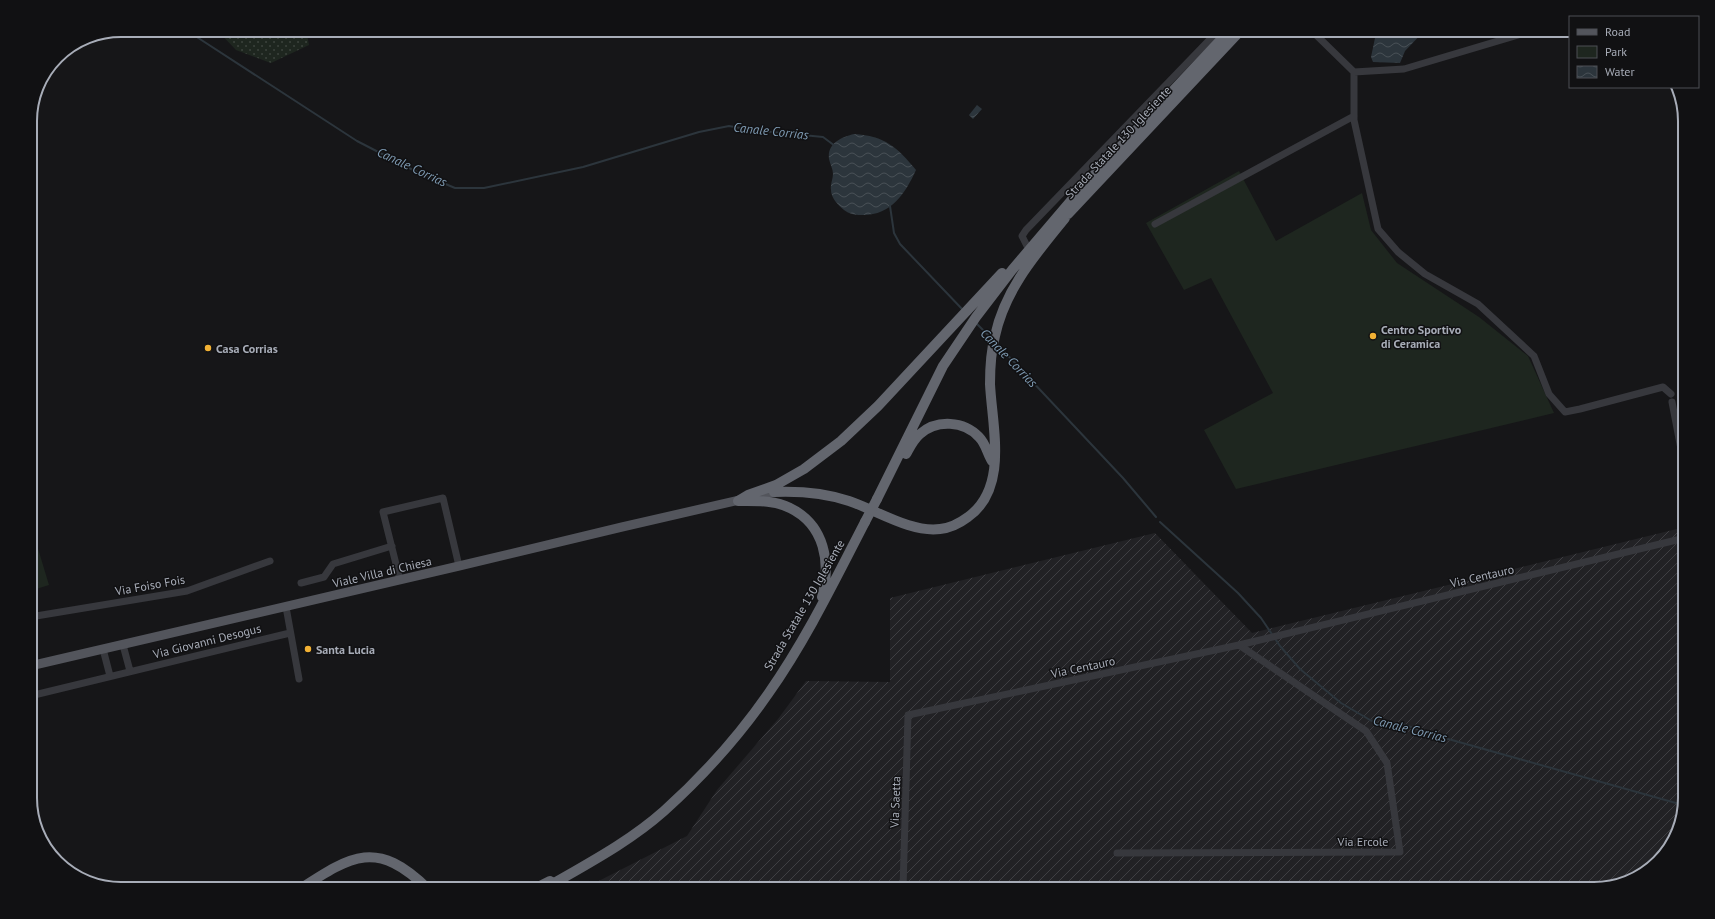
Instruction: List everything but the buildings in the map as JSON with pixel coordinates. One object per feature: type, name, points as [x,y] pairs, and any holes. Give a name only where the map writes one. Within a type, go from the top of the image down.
[{"type":"highway","name":"Strada Statale 130 Iglesiente","points":[[556,882],[613,848],[663,811],[721,755],[768,693],[801,642],[828,588],[865,522],[934,383],[963,335],[1012,270],[1081,189],[1223,37]]},
{"type":"highway","name":"Strada Statale 130 Iglesiente","points":[[1012,270],[1066,216],[1234,37]]},
{"type":"highway","points":[[738,501],[748,495],[776,484],[804,469],[841,441],[878,406],[1081,189]]},
{"type":"highway","points":[[774,492],[811,493],[830,496],[848,501],[926,530],[954,526],[973,514],[982,504],[991,484],[994,464],[990,382],[995,336],[1012,289],[1028,264],[1066,216]]},
{"type":"highway","points":[[877,498],[893,480],[916,438],[931,426],[953,424],[967,428],[978,436],[983,442],[994,464]]},
{"type":"highway","points":[[738,501],[767,502],[790,507],[803,516],[814,527],[820,538],[827,566],[828,588]]},
{"type":"highway","points":[[311,882],[333,868],[356,858],[365,857],[391,861],[420,882]]},
{"type":"highway","points":[[550,882],[571,873]]},
{"type":"highway","points":[[560,882],[571,873]]},
{"type":"main road","name":"Viale Villa di Chiesa","points":[[37,664],[286,607],[622,526],[774,492]]},
{"type":"street","points":[[1027,246],[1022,236],[1026,230],[1212,37]]},
{"type":"street","points":[[1318,37],[1354,72],[1354,116],[1378,229],[1398,252],[1419,270],[1478,304],[1534,356],[1549,394],[1565,412],[1663,387],[1671,394]]},
{"type":"street","points":[[1354,72],[1404,69],[1512,37]]},
{"type":"street","points":[[1155,224],[1354,116]]},
{"type":"street","points":[[1672,402],[1678,433]]},
{"type":"street","points":[[400,580],[383,512],[443,498],[459,566]]},
{"type":"street","name":"Via Centauro","points":[[908,715],[1263,640],[1678,540]]},
{"type":"street","points":[[301,583],[324,577],[333,564],[392,546]]},
{"type":"street","name":"Via Foiso Fois","points":[[37,616],[187,591],[270,561]]},
{"type":"street","points":[[286,607],[299,680]]},
{"type":"street","name":"Via Giovanni Desogus","points":[[37,694],[290,632]]},
{"type":"street","points":[[123,645],[130,671]]},
{"type":"street","name":"Via Ercole","points":[[1117,853],[1400,852],[1387,762],[1366,731],[1239,645]]},
{"type":"street","points":[[103,649],[110,676]]},
{"type":"street","name":"Via Saetta","points":[[903,882],[908,715]]},
{"type":"shaded area","points":[[1678,529],[1678,803],[1674,825],[1664,844],[1657,853],[1636,871],[1615,879],[1594,882],[597,882],[687,836],[717,790],[778,719],[806,681],[890,682],[890,598],[1155,533],[1252,633]]},
{"type":"green space","points":[[224,37],[307,37],[309,45],[271,63],[236,50]]},
{"type":"green space","name":"Centro Sportivo di Ceramica","points":[[1239,171],[1276,241],[1362,193],[1371,230],[1397,263],[1479,317],[1528,356],[1554,413],[1236,489],[1204,430],[1273,393],[1211,278],[1184,290],[1146,223]]},
{"type":"green space","points":[[37,545],[49,585],[37,589]]},
{"type":"water","points":[[1418,37],[1405,51],[1400,63],[1373,62],[1371,57],[1375,38]]},
{"type":"water","points":[[977,105],[982,109],[973,119],[969,115]]},
{"type":"water","points":[[854,134],[874,137],[890,144],[903,155],[916,170],[902,195],[889,208],[881,212],[861,215],[852,214],[837,204],[831,193],[833,170],[829,159],[830,149],[840,139]]},
{"type":"waterway","name":"Canale Corrias","points":[[197,37],[357,141],[417,172],[455,188],[484,188],[583,167],[699,132],[729,126],[752,130],[823,137],[835,146]]},
{"type":"waterway","name":"Canale Corrias","points":[[890,206],[894,233],[900,244],[963,310]]},
{"type":"waterway","name":"Canale Corrias","points":[[976,323],[991,338]]},
{"type":"waterway","name":"Canale Corrias","points":[[997,344],[1123,478],[1156,517]]},
{"type":"waterway","name":"Canale Corrias","points":[[1160,522],[1238,593],[1261,618],[1280,646],[1300,669],[1341,703],[1370,720],[1382,725],[1402,724],[1434,735],[1678,804]]},
{"type":"place","name":"Centro Sportivo di Ceramica","points":[[1373,336]]},
{"type":"place","name":"Casa Corrias","points":[[208,348]]},
{"type":"place","name":"Santa Lucia","points":[[308,649]]}]
